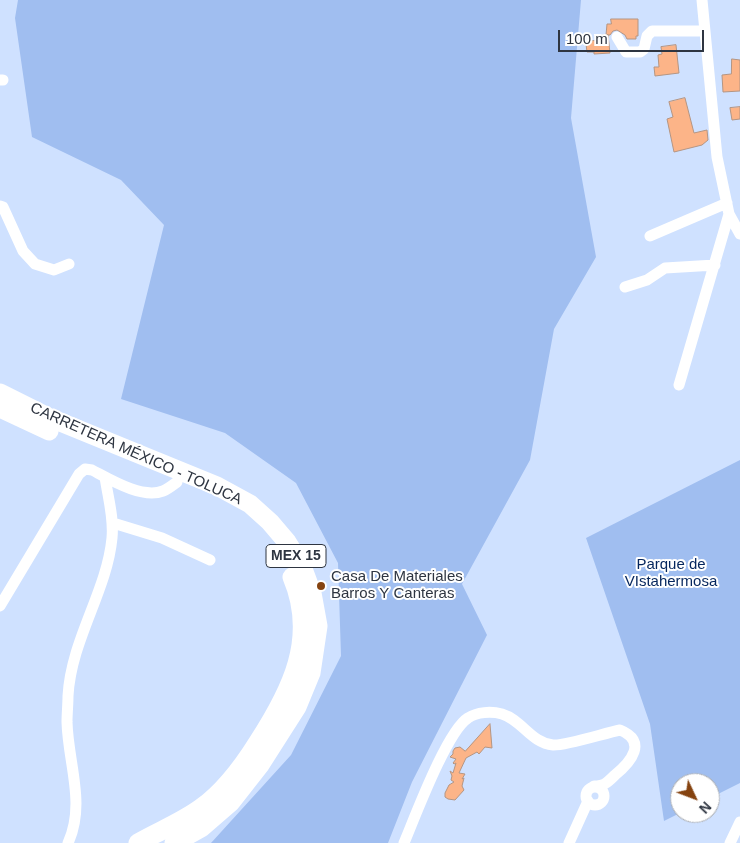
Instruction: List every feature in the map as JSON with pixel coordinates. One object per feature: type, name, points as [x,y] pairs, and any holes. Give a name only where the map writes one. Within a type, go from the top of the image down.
[{"type":"main road","name":"CARRETERA MÉXICO - TOLUCA","points":[[0,393],[48,417],[217,486],[250,504],[270,522],[287,542],[302,566],[312,593],[318,626],[311,673],[296,707],[260,766],[230,802],[201,828],[174,843]]},
{"type":"main road","name":"CARRETERA MÉXICO - TOLUCA","points":[[0,408],[48,431],[211,495],[228,504],[255,524],[278,549],[294,580],[300,598],[302,635],[297,669],[282,705],[240,768],[215,796],[185,818],[138,843]]},
{"type":"street","points":[[702,0],[717,157],[728,209],[740,234]]},
{"type":"street","points":[[617,37],[626,52],[640,52],[644,50],[647,36],[652,31],[705,31]]},
{"type":"street","points":[[0,206],[3,207],[22,251],[35,264],[54,270],[69,264]]},
{"type":"street","points":[[650,236],[728,209]]},
{"type":"street","points":[[679,385],[715,265],[728,209]]},
{"type":"street","points":[[625,287],[647,280],[666,268],[715,265]]},
{"type":"street","points":[[0,606],[80,474],[85,469],[92,470],[105,478],[140,492],[153,493],[165,490],[177,482]]},
{"type":"street","points":[[68,843],[74,826],[76,812],[67,723],[68,692],[74,657],[110,555],[113,523],[105,478]]},
{"type":"street","points":[[113,523],[162,538],[210,560]]},
{"type":"street","points":[[404,843],[445,750],[458,728],[468,718],[484,712],[499,713],[512,717],[543,743],[555,745],[620,730],[627,733],[634,740],[635,749],[632,758],[626,766],[606,784],[594,786],[587,791],[588,801],[569,843]]},
{"type":"street","points":[[730,843],[740,822]]},
{"type":"green space","points":[[18,0],[581,0],[571,118],[596,257],[554,329],[530,460],[462,584],[487,635],[412,782],[388,843],[211,843],[291,755],[341,656],[338,563],[296,483],[225,433],[121,399],[164,225],[121,180],[32,137],[15,18]]},
{"type":"green space","name":"Parque de VIstahermosa","points":[[740,460],[740,783],[720,793],[720,773],[670,773],[670,818],[664,821],[650,724],[586,538]]},
{"type":"building","points":[[611,19],[638,19],[638,36],[636,36],[636,39],[627,39],[625,35],[617,30],[613,31],[610,35],[606,35],[607,24],[611,24]]},
{"type":"building","points":[[608,35],[610,53],[594,54],[594,52],[587,52],[586,44],[589,44],[589,41],[601,40],[600,36]]},
{"type":"building","points":[[676,45],[679,73],[655,76],[654,67],[659,67],[658,55],[662,54],[661,47]]},
{"type":"building","points":[[732,59],[740,60],[740,91],[723,92],[722,75],[731,74]]},
{"type":"building","points":[[685,98],[694,133],[707,130],[708,140],[702,145],[674,152],[667,119],[673,117],[669,102]]},
{"type":"building","points":[[740,107],[740,119],[732,120],[730,108]]},
{"type":"building","points":[[490,724],[492,748],[485,747],[479,754],[477,752],[466,758],[459,773],[465,774],[462,779],[464,778],[462,786],[464,790],[455,800],[448,799],[445,797],[445,793],[449,785],[454,782],[451,780],[450,771],[453,773],[456,763],[453,763],[456,759],[450,757],[453,751],[455,748],[460,747],[465,751]]},
{"type":"place","name":"Casa De Materiales Barros Y Canteras","points":[[321,586]]}]
